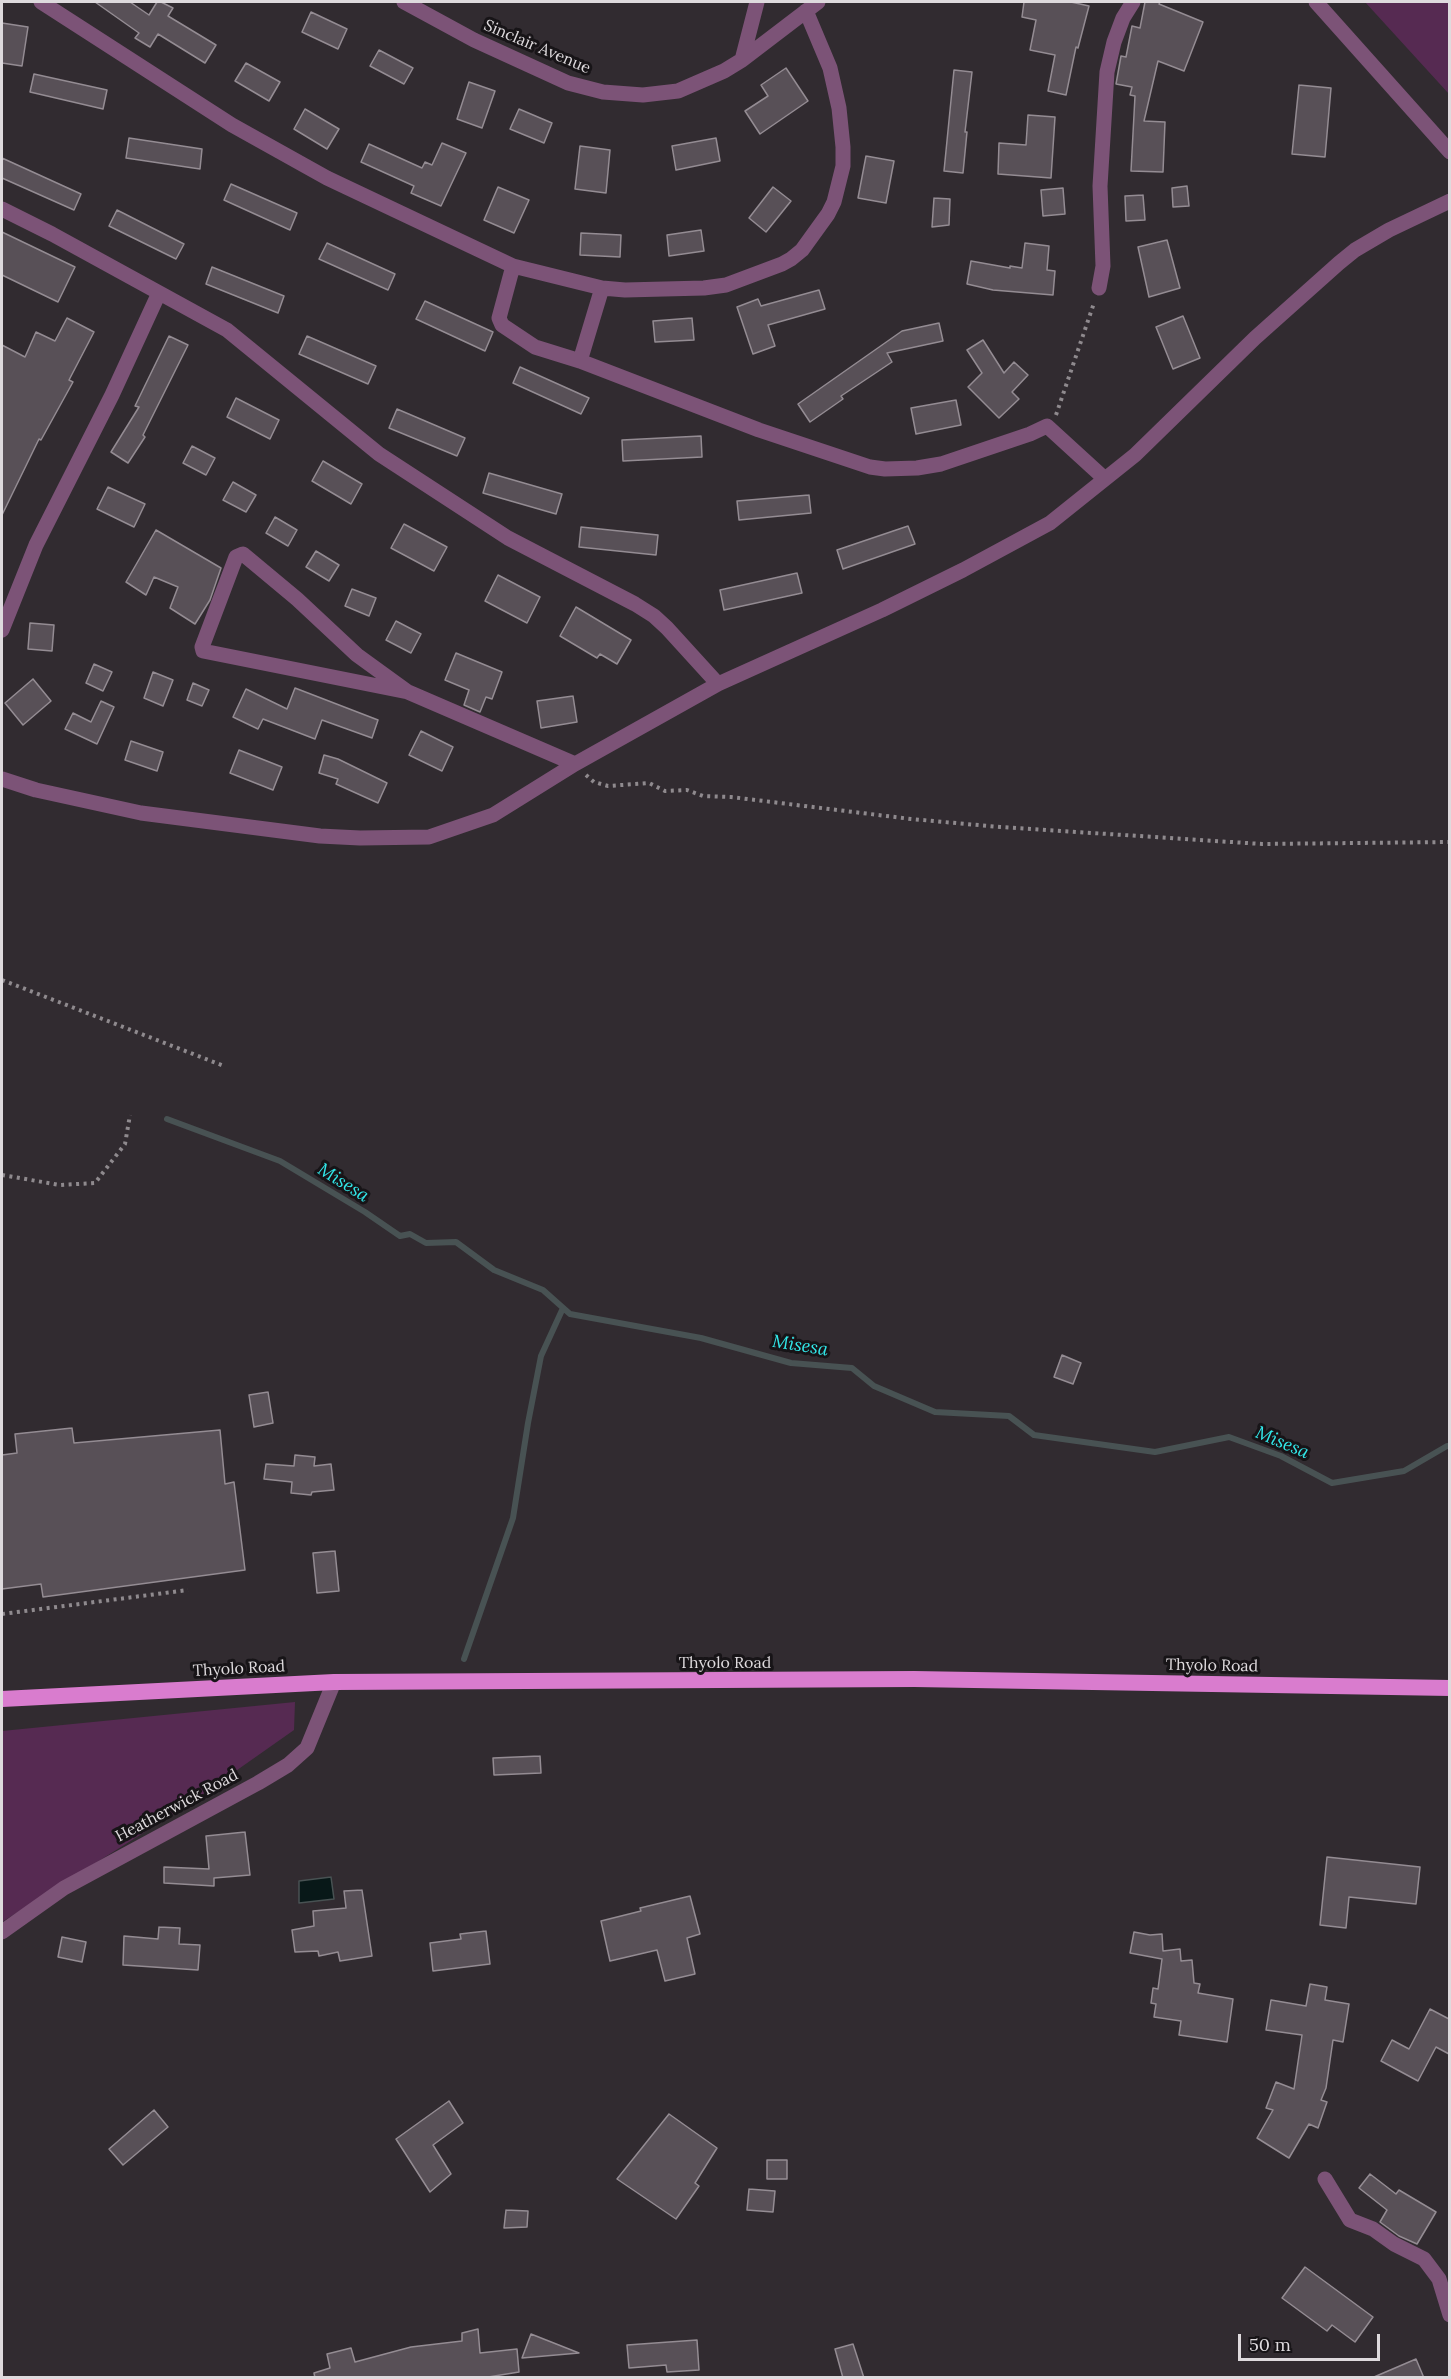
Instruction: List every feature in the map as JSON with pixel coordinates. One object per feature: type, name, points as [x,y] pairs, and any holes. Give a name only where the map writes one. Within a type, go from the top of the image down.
[{"type":"highway","name":"Thyolo Road","points":[[2,1699],[334,1682],[914,1679],[1449,1688]]},
{"type":"street","points":[[41,2],[204,108],[327,178],[513,266],[602,288],[704,288],[726,285],[782,264],[802,250],[834,202],[843,166],[838,108],[830,68],[812,6]]},
{"type":"street","name":"Sinclair Avenue","points":[[404,2],[474,40],[568,83],[603,92],[643,95],[678,91],[691,87],[742,60],[812,6]]},
{"type":"street","points":[[742,60],[757,2]]},
{"type":"street","points":[[1100,288],[1103,266],[1100,186],[1107,72],[1114,42],[1123,18],[1133,2]]},
{"type":"street","points":[[1316,2],[1449,152]]},
{"type":"street","points":[[2,779],[36,790],[141,813],[320,836],[415,838],[456,830],[499,813],[575,764],[718,684],[813,642],[963,570],[1050,523],[1135,455],[1255,338],[1347,256],[1389,230],[1449,201]]},
{"type":"street","points":[[2,209],[227,330],[378,454],[400,469],[508,538],[654,616],[718,684]]},
{"type":"street","points":[[513,266],[499,318],[502,325],[535,347],[580,361],[759,430],[885,470],[941,464],[1047,426],[1105,478]]},
{"type":"street","points":[[580,361],[602,288]]},
{"type":"street","points":[[2,630],[36,545],[112,395],[159,293]]},
{"type":"street","points":[[408,692],[357,655],[297,599],[243,554],[237,555],[202,647],[203,651],[408,692],[575,764]]},
{"type":"street","name":"Heatherwick Road","points":[[2,1932],[64,1888],[288,1765],[307,1748],[334,1682]]},
{"type":"street","points":[[1325,2179],[1350,2220],[1373,2229],[1394,2244],[1424,2259],[1439,2279],[1449,2315]]},
{"type":"path","points":[[1047,426],[1058,410],[1100,288]]},
{"type":"path","points":[[575,764],[594,783],[608,786],[649,783],[665,791],[687,790],[703,796],[731,796],[911,819],[1262,844],[1449,842]]},
{"type":"path","points":[[2,980],[225,1066]]},
{"type":"path","points":[[2,1175],[60,1185],[95,1183],[124,1144],[130,1115]]},
{"type":"path","points":[[2,1614],[188,1590]]},
{"type":"shaded area","points":[[1365,2],[1449,2],[1449,94]]},
{"type":"shaded area","points":[[295,1702],[294,1730],[186,1806],[2,1922],[2,1731]]},
{"type":"shaded area","points":[[331,1877],[334,1899],[299,1903],[299,1881]]},
{"type":"building","points":[[95,2],[130,2],[149,15],[157,2],[161,2],[173,8],[168,16],[216,45],[205,63],[158,34],[150,47],[135,38],[139,33]]},
{"type":"building","points":[[1024,2],[1071,2],[1089,6],[1078,48],[1076,47],[1066,95],[1048,91],[1055,55],[1030,50],[1036,20],[1022,17]]},
{"type":"building","points":[[1145,2],[1160,2],[1159,4],[1203,22],[1184,71],[1158,61],[1144,121],[1165,122],[1163,172],[1131,171],[1135,96],[1130,95],[1132,87],[1116,84],[1121,56],[1126,57],[1132,26],[1140,28]]},
{"type":"building","points":[[311,12],[347,29],[338,49],[302,32]]},
{"type":"building","points":[[2,23],[28,27],[22,66],[2,63]]},
{"type":"building","points":[[379,50],[413,68],[404,84],[370,66]]},
{"type":"building","points":[[246,63],[280,82],[269,101],[235,81]]},
{"type":"building","points":[[786,68],[808,101],[760,134],[745,111],[768,96],[761,85]]},
{"type":"building","points":[[954,70],[972,72],[963,173],[944,171]]},
{"type":"building","points":[[34,74],[107,90],[103,109],[30,92]]},
{"type":"building","points":[[469,82],[495,91],[482,128],[457,119]]},
{"type":"building","points":[[1299,85],[1331,88],[1325,157],[1292,154]]},
{"type":"building","points":[[305,109],[339,129],[327,149],[294,129]]},
{"type":"building","points":[[519,109],[552,123],[544,143],[510,129]]},
{"type":"building","points":[[1028,115],[1055,117],[1051,178],[998,174],[999,143],[1026,145]]},
{"type":"building","points":[[129,138],[202,149],[200,169],[126,158]]},
{"type":"building","points":[[716,138],[720,161],[676,170],[672,146]]},
{"type":"building","points":[[442,143],[466,153],[441,206],[411,193],[414,186],[361,162],[369,144],[422,168],[425,162],[432,165]]},
{"type":"building","points":[[580,146],[610,150],[606,193],[575,189]]},
{"type":"building","points":[[866,156],[894,161],[886,203],[858,198]]},
{"type":"building","points":[[2,158],[81,194],[74,210],[2,178]]},
{"type":"building","points":[[231,184],[297,213],[290,230],[224,200]]},
{"type":"building","points":[[1187,186],[1189,206],[1173,207],[1172,188]]},
{"type":"building","points":[[498,187],[529,200],[514,233],[484,220]]},
{"type":"building","points":[[773,187],[791,201],[766,232],[749,218]]},
{"type":"building","points":[[1063,188],[1065,214],[1043,216],[1041,190]]},
{"type":"building","points":[[1143,195],[1145,220],[1126,221],[1125,196]]},
{"type":"building","points":[[934,198],[950,199],[949,225],[932,227]]},
{"type":"building","points":[[117,210],[184,244],[176,259],[109,226]]},
{"type":"building","points":[[701,230],[704,251],[669,256],[667,235]]},
{"type":"building","points":[[2,232],[75,267],[58,302],[2,275]]},
{"type":"building","points":[[581,233],[621,235],[620,257],[580,255]]},
{"type":"building","points":[[1167,240],[1180,288],[1149,297],[1138,247]]},
{"type":"building","points":[[327,243],[395,274],[388,290],[319,259]]},
{"type":"building","points":[[1025,243],[1049,246],[1047,270],[1055,271],[1053,295],[993,290],[967,284],[971,261],[1022,268]]},
{"type":"building","points":[[212,267],[284,296],[278,313],[206,284]]},
{"type":"building","points":[[819,290],[825,309],[768,325],[775,346],[753,354],[737,307],[758,299],[761,306]]},
{"type":"building","points":[[425,301],[493,332],[485,351],[416,319]]},
{"type":"building","points":[[1183,316],[1200,358],[1173,369],[1156,327]]},
{"type":"building","points":[[67,318],[94,332],[69,380],[73,382],[41,440],[39,439],[2,515],[2,345],[25,357],[36,332],[55,341]]},
{"type":"building","points":[[692,318],[694,340],[655,342],[653,321]]},
{"type":"building","points":[[939,323],[943,341],[887,353],[892,362],[841,396],[843,399],[810,422],[798,404],[902,331]]},
{"type":"building","points":[[169,336],[188,345],[143,435],[145,437],[128,463],[111,452],[139,407],[135,406]]},
{"type":"building","points":[[307,336],[376,366],[368,384],[299,354]]},
{"type":"building","points":[[983,340],[1004,373],[1014,362],[1028,375],[1012,392],[1019,399],[999,418],[968,387],[982,373],[967,350]]},
{"type":"building","points":[[520,367],[589,398],[581,414],[513,383]]},
{"type":"building","points":[[236,398],[279,420],[270,439],[227,417]]},
{"type":"building","points":[[956,400],[961,425],[916,434],[911,408]]},
{"type":"building","points":[[397,409],[465,438],[457,456],[389,428]]},
{"type":"building","points":[[701,436],[702,457],[623,461],[622,440]]},
{"type":"building","points":[[192,446],[215,458],[206,475],[183,463]]},
{"type":"building","points":[[323,461],[362,484],[351,504],[312,481]]},
{"type":"building","points":[[489,473],[562,494],[556,514],[483,493]]},
{"type":"building","points":[[233,482],[256,495],[246,512],[223,500]]},
{"type":"building","points":[[108,487],[145,504],[134,527],[97,509]]},
{"type":"building","points":[[809,495],[811,513],[739,520],[737,501]]},
{"type":"building","points":[[275,517],[297,530],[288,546],[266,533]]},
{"type":"building","points":[[404,524],[447,547],[434,571],[391,548]]},
{"type":"building","points":[[908,526],[915,544],[843,569],[837,550]]},
{"type":"building","points":[[581,527],[658,535],[656,555],[579,547]]},
{"type":"building","points":[[156,530],[221,568],[210,600],[195,624],[170,608],[178,587],[154,577],[146,595],[126,582]]},
{"type":"building","points":[[316,551],[339,565],[329,581],[306,567]]},
{"type":"building","points":[[797,573],[802,593],[724,610],[720,590]]},
{"type":"building","points":[[498,575],[540,597],[527,623],[485,601]]},
{"type":"building","points":[[352,589],[376,598],[369,616],[345,606]]},
{"type":"building","points":[[576,607],[631,640],[617,664],[600,654],[597,658],[560,636]]},
{"type":"building","points":[[396,621],[421,634],[411,653],[386,640]]},
{"type":"building","points":[[30,623],[54,625],[52,651],[28,649]]},
{"type":"building","points":[[456,653],[502,672],[492,699],[486,697],[480,712],[464,705],[469,690],[445,680]]},
{"type":"building","points":[[94,664],[112,672],[103,691],[86,683]]},
{"type":"building","points":[[153,672],[173,680],[163,706],[144,698]]},
{"type":"building","points":[[33,679],[51,701],[23,725],[5,703]]},
{"type":"building","points":[[193,683],[209,690],[202,706],[187,700]]},
{"type":"building","points":[[295,688],[378,720],[372,738],[322,720],[315,739],[263,719],[258,729],[233,717],[246,689],[287,709]]},
{"type":"building","points":[[573,696],[577,722],[541,728],[537,701]]},
{"type":"building","points":[[101,701],[114,707],[97,744],[65,729],[73,713],[91,722]]},
{"type":"building","points":[[421,731],[453,747],[442,771],[409,755]]},
{"type":"building","points":[[131,741],[163,752],[157,771],[125,760]]},
{"type":"building","points":[[239,750],[282,767],[273,790],[230,773]]},
{"type":"building","points":[[324,755],[338,759],[387,783],[378,803],[336,784],[338,779],[319,773]]},
{"type":"building","points":[[1062,1355],[1081,1363],[1073,1384],[1054,1377]]},
{"type":"building","points":[[268,1392],[273,1423],[254,1427],[249,1395]]},
{"type":"building","points":[[72,1428],[74,1443],[220,1430],[225,1484],[234,1482],[245,1570],[43,1597],[41,1584],[2,1589],[2,1455],[17,1453],[15,1434]]},
{"type":"building","points":[[295,1455],[315,1457],[314,1466],[331,1464],[334,1490],[312,1492],[311,1495],[291,1493],[292,1482],[264,1479],[266,1464],[294,1466]]},
{"type":"building","points":[[335,1551],[339,1591],[317,1593],[313,1553]]},
{"type":"building","points":[[540,1756],[541,1773],[494,1775],[493,1758]]},
{"type":"building","points":[[245,1832],[250,1875],[214,1878],[214,1886],[164,1883],[164,1867],[209,1869],[206,1836]]},
{"type":"building","points":[[1327,1857],[1420,1867],[1416,1904],[1349,1897],[1346,1928],[1320,1925]]},
{"type":"building","points":[[362,1890],[372,1956],[340,1961],[338,1952],[319,1956],[318,1951],[295,1952],[292,1930],[314,1926],[313,1911],[346,1908],[344,1891]]},
{"type":"building","points":[[690,1896],[700,1934],[687,1938],[695,1974],[665,1981],[657,1950],[610,1961],[601,1921],[641,1911],[640,1908]]},
{"type":"building","points":[[159,1927],[180,1928],[179,1944],[200,1945],[198,1970],[123,1965],[124,1936],[158,1939]]},
{"type":"building","points":[[486,1931],[490,1964],[433,1971],[430,1943],[461,1939],[460,1934]]},
{"type":"building","points":[[1134,1932],[1150,1935],[1162,1934],[1163,1951],[1180,1949],[1181,1961],[1192,1960],[1194,1983],[1200,1984],[1198,1993],[1233,1999],[1227,2042],[1179,2035],[1181,2021],[1154,2017],[1156,2004],[1151,2003],[1153,1988],[1158,1989],[1162,1959],[1130,1953]]},
{"type":"building","points":[[62,1937],[86,1942],[82,1962],[58,1957]]},
{"type":"building","points":[[1310,1984],[1327,1987],[1325,2000],[1349,2004],[1343,2042],[1333,2040],[1326,2088],[1321,2100],[1327,2102],[1318,2128],[1309,2124],[1289,2158],[1257,2138],[1273,2110],[1266,2108],[1276,2082],[1294,2089],[1302,2035],[1266,2030],[1271,2000],[1306,2006]]},
{"type":"building","points":[[1430,2009],[1449,2019],[1449,2054],[1436,2047],[1418,2081],[1381,2061],[1392,2040],[1409,2049]]},
{"type":"building","points":[[449,2101],[463,2123],[433,2145],[451,2174],[430,2192],[396,2139]]},
{"type":"building","points":[[154,2110],[168,2127],[123,2165],[109,2149]]},
{"type":"building","points":[[669,2114],[717,2148],[695,2183],[699,2186],[676,2219],[617,2179]]},
{"type":"building","points":[[767,2160],[787,2160],[787,2179],[767,2179]]},
{"type":"building","points":[[1370,2174],[1396,2194],[1399,2190],[1436,2212],[1417,2244],[1399,2236],[1380,2222],[1387,2210],[1359,2188]]},
{"type":"building","points":[[749,2189],[775,2191],[773,2212],[747,2210]]},
{"type":"building","points":[[506,2210],[528,2211],[527,2227],[504,2228]]},
{"type":"building","points":[[1305,2267],[1373,2317],[1355,2342],[1332,2325],[1327,2331],[1282,2298]]},
{"type":"building","points":[[478,2329],[480,2353],[517,2349],[519,2372],[482,2378],[315,2378],[314,2373],[330,2368],[327,2354],[351,2348],[355,2362],[411,2347],[462,2341],[462,2333]]},
{"type":"building","points":[[531,2334],[579,2353],[522,2358]]},
{"type":"building","points":[[697,2340],[699,2370],[667,2372],[666,2365],[629,2368],[627,2345]]},
{"type":"building","points":[[853,2344],[864,2378],[843,2378],[835,2349]]},
{"type":"building","points":[[1416,2359],[1424,2378],[1374,2378],[1374,2377]]},
{"type":"waterway","name":"Misesa","points":[[167,1119],[280,1161],[365,1212],[400,1236],[410,1234],[426,1243],[456,1242],[494,1270],[543,1290],[570,1314],[701,1338],[791,1363],[852,1368],[874,1386],[935,1412],[1009,1416],[1034,1435],[1155,1452],[1229,1437],[1281,1456],[1332,1483],[1404,1471],[1450,1446]]},
{"type":"waterway","points":[[464,1659],[513,1518],[541,1356],[563,1308]]}]
